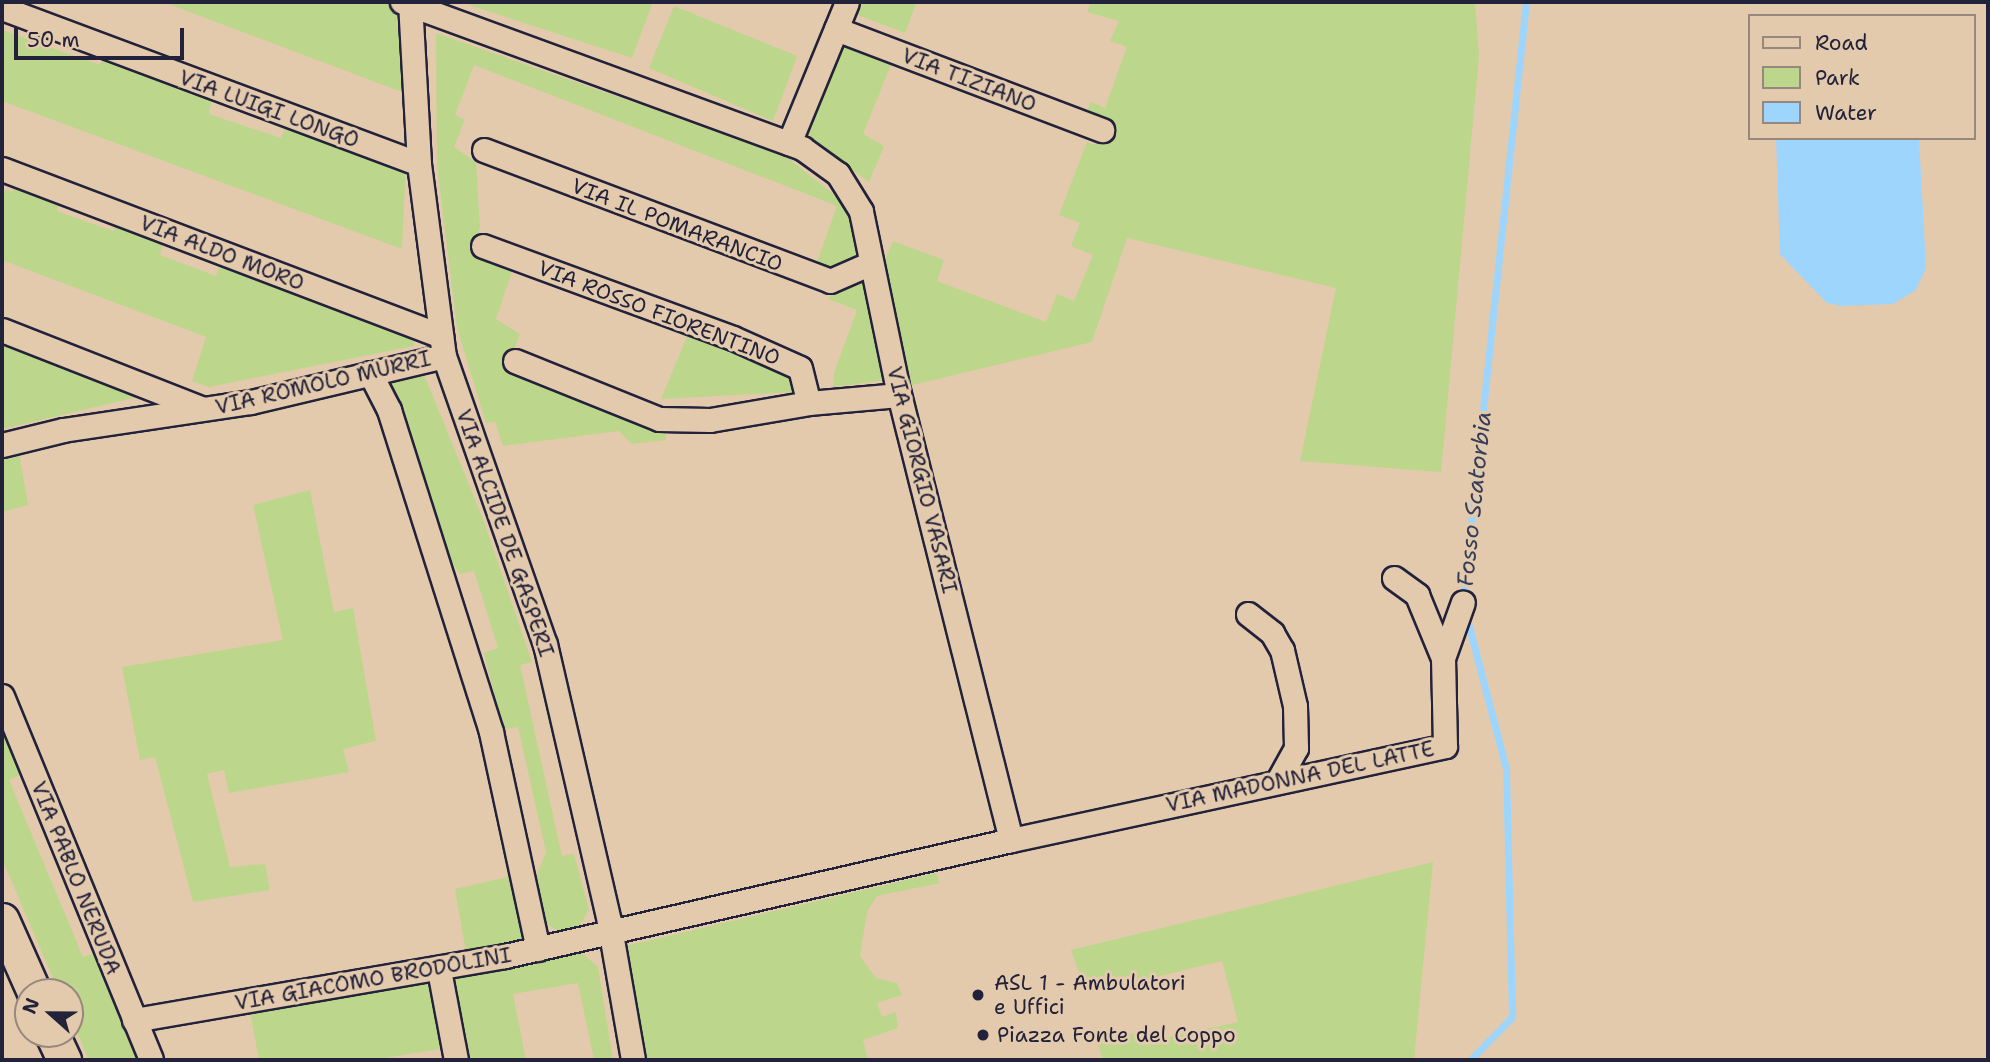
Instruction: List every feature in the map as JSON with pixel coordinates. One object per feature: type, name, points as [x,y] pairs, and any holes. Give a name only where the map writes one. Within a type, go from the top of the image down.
[{"type":"main road","points":[[2,920],[27,978]]},
{"type":"street","points":[[789,143],[847,2]]},
{"type":"street","name":"VIA GIORGIO VASARI","points":[[407,3],[789,143],[838,174],[861,211],[899,395],[1012,840]]},
{"type":"street","name":"VIA ALCIDE DE GASPERI","points":[[407,3],[419,164],[442,346],[545,643],[611,932],[633,1060]]},
{"type":"street","name":"VIA LUIGI LONGO","points":[[2,8],[419,164]]},
{"type":"street","name":"VIA TIZIANO","points":[[835,29],[1102,130]]},
{"type":"street","name":"VIA IL POMARANCIO","points":[[484,150],[798,272],[831,281],[872,263]]},
{"type":"street","name":"VIA ALDO MORO","points":[[2,169],[442,346]]},
{"type":"street","name":"VIA ROSSO FIORENTINO","points":[[483,246],[733,338],[800,368],[809,403]]},
{"type":"street","name":"VIA ROMOLO MURRI","points":[[2,330],[203,409]]},
{"type":"street","name":"VIA ROMOLO MURRI","points":[[2,445],[62,430],[203,409],[370,373],[442,346]]},
{"type":"street","points":[[514,361],[659,419],[710,419],[809,403],[899,395]]},
{"type":"street","points":[[370,373],[389,411],[491,732],[538,949]]},
{"type":"street","points":[[1394,578],[1417,595],[1443,658]]},
{"type":"street","name":"VIA MADONNA DEL LATTE","points":[[1012,840],[1445,746],[1443,658],[1463,602]]},
{"type":"street","points":[[1248,614],[1272,633],[1282,650],[1295,706],[1296,748],[1278,781]]},
{"type":"street","name":"VIA PABLO NERUDA","points":[[2,696],[151,1060]]},
{"type":"street","points":[[611,932],[1012,840]]},
{"type":"street","name":"VIA GIACOMO BRODOLINI","points":[[134,1020],[439,970],[611,932]]},
{"type":"street","points":[[439,970],[456,1060]]},
{"type":"green space","points":[[163,2],[398,2],[402,92]]},
{"type":"green space","points":[[460,2],[653,2],[632,58]]},
{"type":"green space","points":[[858,2],[917,2],[905,33],[853,13]]},
{"type":"green space","points":[[1091,2],[1475,2],[1479,56],[1441,472],[1300,461],[1336,288],[1127,238],[1092,342],[908,386],[883,265],[893,241],[944,260],[937,281],[1046,322],[1057,294],[1074,301],[1093,255],[1071,246],[1080,223],[1059,215],[1087,142],[1095,145],[1101,130],[1082,122],[1091,102],[1105,108],[1127,47],[1110,41],[1119,21],[1087,12]]},
{"type":"green space","points":[[674,6],[797,56],[773,121],[649,68]]},
{"type":"green space","points":[[2,30],[100,65],[105,48],[214,89],[209,114],[281,138],[290,117],[406,160],[402,249],[2,101]]},
{"type":"green space","points":[[436,33],[784,155],[847,205],[858,245],[857,260],[832,272],[816,265],[837,206],[474,65],[455,115],[465,120],[454,147],[476,162],[480,228],[471,253],[513,269],[496,319],[520,334],[508,366],[665,429],[666,440],[631,444],[619,431],[503,446],[495,422],[486,423],[457,328],[437,165]]},
{"type":"green space","points":[[847,34],[896,52],[863,134],[884,146],[869,182],[807,138]]},
{"type":"green space","points":[[17,175],[62,192],[57,211],[113,231],[120,214],[165,231],[160,255],[216,276],[223,253],[413,325],[414,346],[209,387],[192,381],[206,337],[2,260],[2,189],[12,192]]},
{"type":"green space","points":[[863,277],[886,380],[833,387],[834,373],[857,310],[828,299],[832,290]]},
{"type":"green space","points":[[2,330],[159,392],[2,429]]},
{"type":"green space","points":[[688,334],[792,372],[793,392],[661,399]]},
{"type":"green space","points":[[413,372],[425,377],[483,519],[532,662],[520,665],[562,856],[574,854],[589,910],[579,926],[571,931],[559,931],[545,923],[535,879],[546,852],[518,727],[503,729],[484,653],[498,648],[474,571],[460,574],[449,559],[395,409],[391,379]]},
{"type":"green space","points":[[17,441],[28,505],[2,512],[2,445]]},
{"type":"green space","points":[[310,490],[334,612],[353,608],[376,741],[343,749],[349,772],[229,793],[224,770],[207,774],[230,867],[265,864],[270,890],[193,902],[155,757],[140,760],[122,667],[283,640],[253,505]]},
{"type":"green space","points":[[2,725],[31,769],[9,780],[83,957],[105,950],[151,1060],[89,1060],[84,1048],[84,978],[53,978],[2,859]]},
{"type":"green space","points":[[1433,862],[1414,1060],[1103,1060],[1097,1041],[1140,1032],[1145,1042],[1238,1022],[1222,961],[1127,984],[1125,976],[1083,985],[1071,950]]},
{"type":"green space","points":[[936,873],[940,883],[877,896],[867,912],[860,956],[876,978],[897,983],[902,995],[877,1003],[882,1017],[896,1012],[898,1028],[863,1040],[868,1060],[647,1060],[626,946]]},
{"type":"green space","points":[[521,874],[536,940],[466,952],[455,889]]},
{"type":"green space","points":[[582,953],[598,967],[613,1060],[594,1060],[578,983],[513,994],[526,1060],[465,1060],[447,977]]},
{"type":"green space","points":[[429,971],[446,1048],[373,1060],[259,1060],[248,1001]]},
{"type":"water","points":[[1776,140],[1919,140],[1926,268],[1916,290],[1893,304],[1841,306],[1827,303],[1780,254]]},
{"type":"waterway","name":"Fosso Scatorbia","points":[[1463,600],[1526,2]]},
{"type":"waterway","name":"Fosso Scatorbia","points":[[1466,615],[1506,769],[1512,1017],[1470,1060]]},
{"type":"place","name":"ASL 1 - Ambulatori e Uffici","points":[[978,995]]},
{"type":"place","name":"Piazza Fonte del Coppo","points":[[983,1035]]}]
